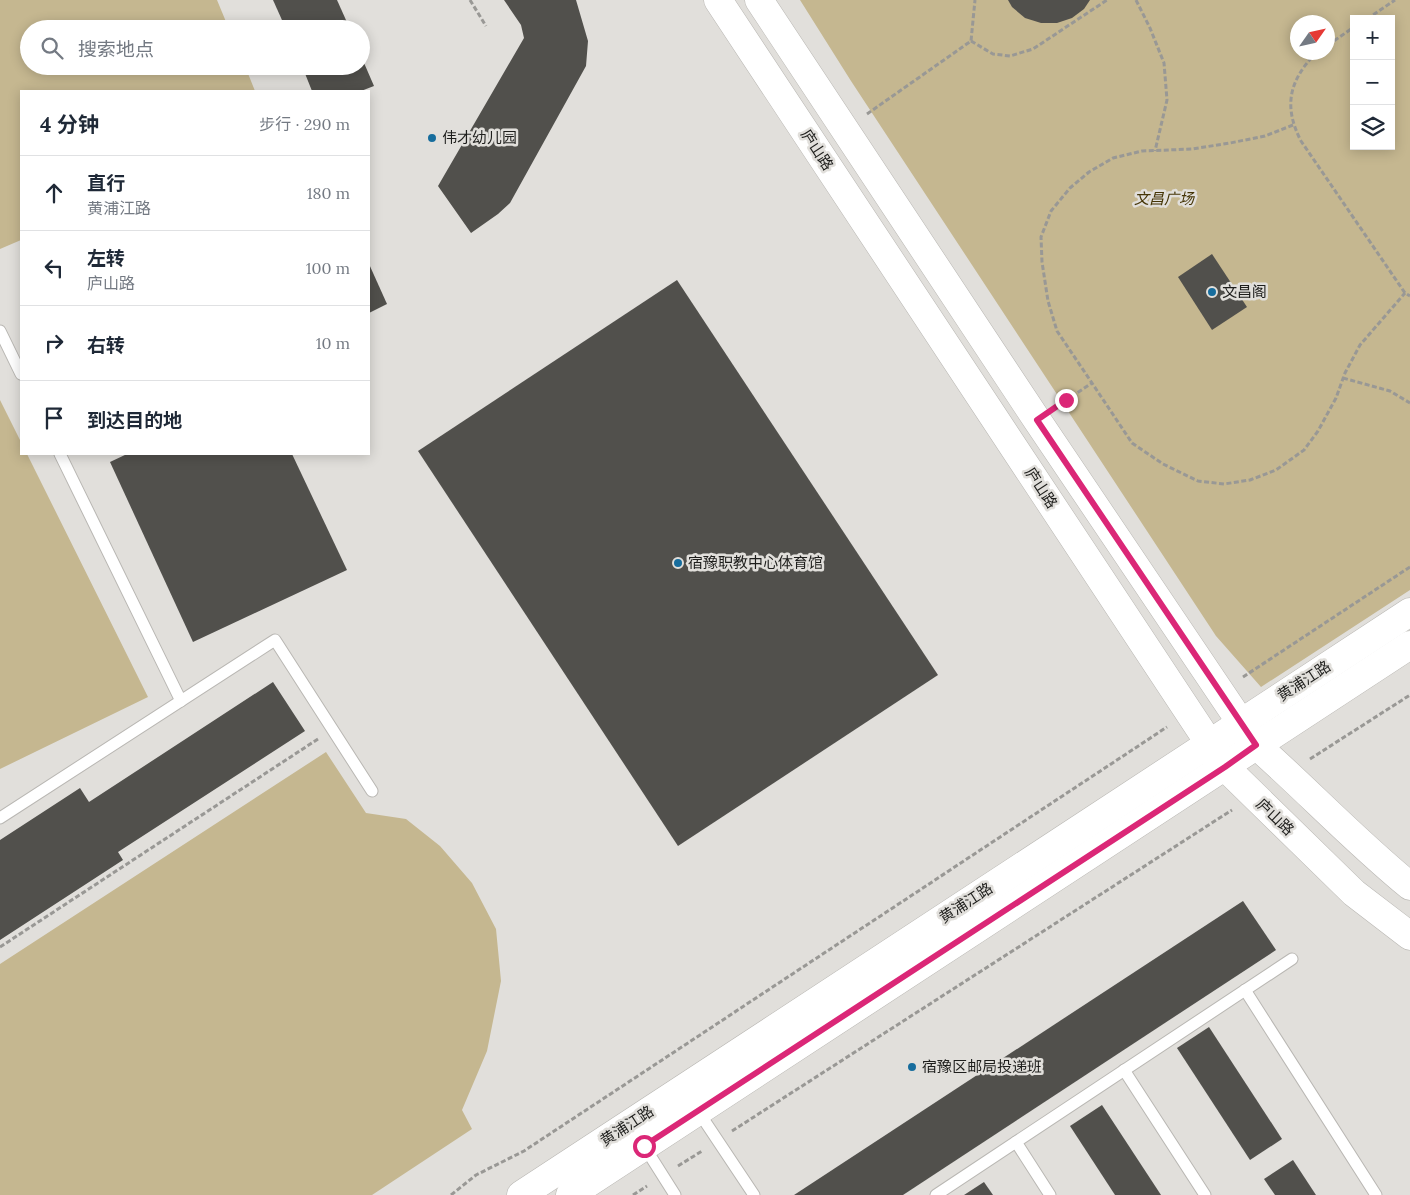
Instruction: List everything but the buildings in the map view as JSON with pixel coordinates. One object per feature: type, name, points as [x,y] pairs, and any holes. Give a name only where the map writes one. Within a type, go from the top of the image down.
[{"type":"street","name":"庐山路","points":[[718,0],[1225,767],[1354,893],[1410,936]]},
{"type":"street","points":[[759,0],[1037,420],[1256,745],[1380,862],[1410,886]]},
{"type":"street","name":"黄浦江路","points":[[521,1195],[1410,612]]},
{"type":"street","name":"黄浦江路","points":[[570,1195],[697,1110],[1410,645]]},
{"type":"lane","points":[[0,331],[5,354],[20,373]]},
{"type":"lane","points":[[60,455],[181,701]]},
{"type":"lane","points":[[0,818],[275,640],[372,791]]},
{"type":"lane","points":[[936,1195],[1292,959]]},
{"type":"lane","points":[[1245,990],[1376,1195]]},
{"type":"lane","points":[[1124,1070],[1205,1195]]},
{"type":"lane","points":[[697,1110],[754,1195]]},
{"type":"lane","points":[[1016,1142],[1050,1195]]},
{"type":"lane","points":[[644,1146],[675,1195]]},
{"type":"path","points":[[470,0],[486,26]]},
{"type":"path","points":[[971,42],[975,0]]},
{"type":"path","points":[[971,42],[993,54],[1010,56],[1034,49],[1108,0]]},
{"type":"path","points":[[1136,0],[1164,63],[1167,100],[1155,151]]},
{"type":"path","points":[[1373,15],[1395,0]]},
{"type":"path","points":[[1335,40],[1350,30]]},
{"type":"path","points":[[844,129],[971,42]]},
{"type":"path","points":[[1310,60],[1295,83],[1290,105],[1293,125],[1301,141],[1405,293],[1410,296]]},
{"type":"path","points":[[1293,125],[1265,136],[1230,143],[1192,149],[1142,151],[1113,158],[1089,172],[1070,188],[1051,211],[1041,237],[1042,262],[1048,301],[1058,331],[1092,383],[1132,443],[1163,464],[1198,482],[1224,484],[1250,480],[1276,470],[1304,450],[1318,431],[1336,398],[1343,378],[1360,345],[1405,293]]},
{"type":"path","points":[[1343,378],[1390,391],[1410,403]]},
{"type":"path","points":[[1037,420],[1092,383]]},
{"type":"path","points":[[1221,692],[1410,568]]},
{"type":"path","points":[[1288,774],[1410,695]]},
{"type":"path","points":[[451,1195],[476,1175],[524,1151],[1189,713]]},
{"type":"path","points":[[0,947],[333,730]]},
{"type":"path","points":[[633,1195],[1254,796]]},
{"type":"green space","points":[[0,0],[217,0],[225,20],[20,20],[20,75],[249,75],[255,90],[20,90],[20,240],[0,249]]},
{"type":"green space","name":"文昌广场","points":[[800,0],[1410,0],[1410,590],[1261,687],[1216,636],[851,81]]},
{"type":"green space","points":[[0,400],[20,440],[20,455],[27,455],[148,697],[0,769]]},
{"type":"green space","points":[[326,752],[366,813],[406,819],[440,846],[472,883],[496,929],[501,981],[487,1051],[462,1110],[472,1129],[372,1195],[0,1195],[0,964]]},
{"type":"place","name":"伟才幼儿园","points":[[432,138]]},
{"type":"place","name":"文昌阁","points":[[1212,292]]},
{"type":"place","name":"宿豫职教中心体育馆","points":[[678,563]]},
{"type":"place","name":"宿豫区邮局投递班","points":[[912,1067]]},
{"type":"route","points":[[644,1146],[1256,745],[1037,420],[1066,400]]}]
